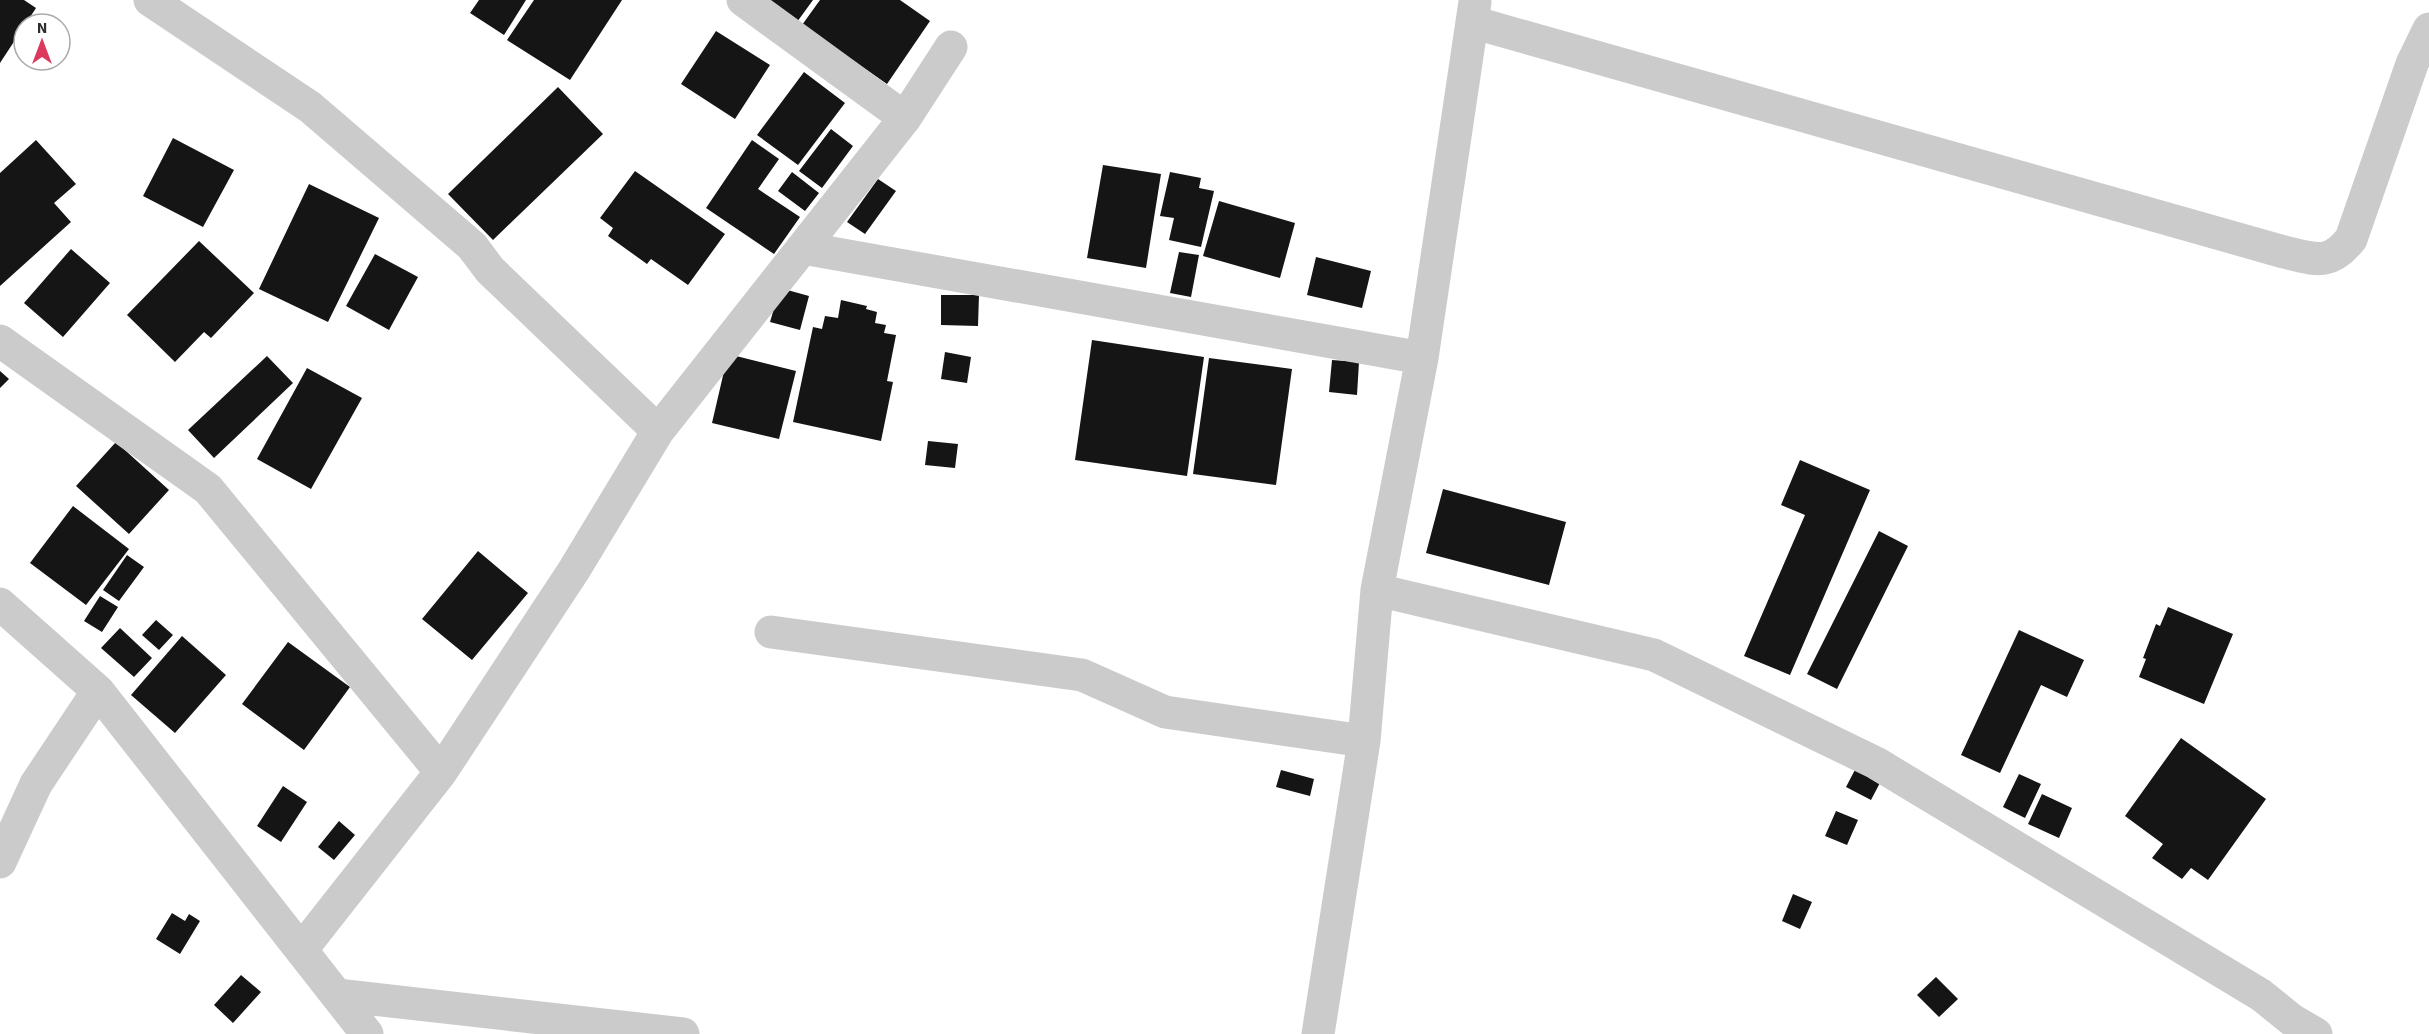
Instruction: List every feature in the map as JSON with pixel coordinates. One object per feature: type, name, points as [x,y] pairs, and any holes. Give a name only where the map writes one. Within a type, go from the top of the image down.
[{"type":"street","points":[[150,0],[310,107],[472,246],[490,270],[658,431]]},
{"type":"street","points":[[743,0],[905,118]]},
{"type":"street","points":[[1318,1034],[1364,741],[1377,590],[1422,358],[1474,11],[2273,249],[2320,260],[2333,257],[2351,239],[2412,64],[2429,29]]},
{"type":"street","points":[[302,949],[441,772],[574,570],[658,431],[905,118],[951,47]]},
{"type":"street","points":[[803,248],[1422,358]]},
{"type":"street","points":[[0,341],[208,489],[441,772]]},
{"type":"street","points":[[1377,590],[1654,655],[1875,763],[2261,995],[2298,1029]]},
{"type":"street","points":[[0,604],[98,691],[367,1034]]},
{"type":"street","points":[[771,632],[1082,675],[1165,712],[1364,741]]},
{"type":"street","points":[[0,862],[36,784],[98,691]]},
{"type":"street","points":[[337,995],[683,1034]]},
{"type":"building","points":[[0,0],[24,0],[36,8],[33,12],[12,12],[12,45],[0,63]]},
{"type":"building","points":[[479,0],[526,0],[504,35],[470,13]]},
{"type":"building","points":[[534,0],[622,0],[570,80],[507,40]]},
{"type":"building","points":[[765,0],[813,0],[797,22]]},
{"type":"building","points":[[820,0],[900,0],[930,21],[887,84],[802,25]]},
{"type":"building","points":[[716,31],[770,65],[735,119],[681,84]]},
{"type":"building","points":[[804,72],[845,103],[798,165],[757,135]]},
{"type":"building","points":[[558,87],[603,134],[493,240],[448,194]]},
{"type":"building","points":[[831,129],[853,146],[822,188],[799,171]]},
{"type":"building","points":[[173,138],[234,170],[203,227],[143,196]]},
{"type":"building","points":[[36,140],[76,184],[54,203],[71,222],[0,286],[0,173]]},
{"type":"building","points":[[752,140],[779,159],[758,189],[800,217],[774,254],[706,208]]},
{"type":"building","points":[[1103,165],[1161,174],[1146,268],[1087,258]]},
{"type":"building","points":[[635,171],[725,234],[688,285],[651,259],[647,264],[608,236],[613,228],[600,218]]},
{"type":"building","points":[[792,172],[819,193],[805,211],[778,191]]},
{"type":"building","points":[[1170,172],[1201,178],[1199,188],[1214,191],[1201,247],[1169,240],[1174,218],[1160,216]]},
{"type":"building","points":[[878,179],[896,191],[865,234],[847,222]]},
{"type":"building","points":[[309,184],[379,218],[328,322],[259,289]]},
{"type":"building","points":[[1219,201],[1295,223],[1280,278],[1203,256]]},
{"type":"building","points":[[199,241],[254,293],[211,338],[204,332],[175,362],[127,315]]},
{"type":"building","points":[[71,249],[110,283],[63,337],[24,303]]},
{"type":"building","points":[[1179,252],[1199,255],[1191,297],[1170,293]]},
{"type":"building","points":[[375,254],[418,277],[389,330],[346,306]]},
{"type":"building","points":[[1316,257],[1371,271],[1362,308],[1307,295]]},
{"type":"building","points":[[780,288],[809,296],[800,330],[770,322]]},
{"type":"building","points":[[941,295],[979,295],[978,326],[941,325]]},
{"type":"building","points":[[841,300],[867,306],[866,309],[877,312],[875,323],[886,325],[884,333],[896,335],[887,381],[893,382],[881,441],[793,422],[813,327],[822,329],[825,316],[838,318]]},
{"type":"building","points":[[1092,340],[1204,357],[1187,476],[1075,460]]},
{"type":"building","points":[[945,352],[971,357],[967,383],[941,379]]},
{"type":"building","points":[[728,354],[796,371],[779,439],[712,423]]},
{"type":"building","points":[[267,356],[293,383],[214,458],[188,430]]},
{"type":"building","points":[[1209,358],[1292,369],[1276,485],[1193,474]]},
{"type":"building","points":[[1332,360],[1359,362],[1357,395],[1329,392]]},
{"type":"building","points":[[307,368],[362,398],[311,489],[257,459]]},
{"type":"building","points":[[0,371],[9,379],[0,388]]},
{"type":"building","points":[[928,441],[958,444],[955,468],[925,465]]},
{"type":"building","points":[[116,442],[169,490],[129,534],[76,486]]},
{"type":"building","points":[[1800,460],[1870,490],[1790,675],[1744,656],[1805,515],[1781,505]]},
{"type":"building","points":[[1443,489],[1566,522],[1549,585],[1426,553]]},
{"type":"building","points":[[73,506],[129,549],[86,605],[30,563]]},
{"type":"building","points":[[1879,531],[1908,546],[1837,689],[1807,674]]},
{"type":"building","points":[[478,551],[528,593],[472,660],[422,619]]},
{"type":"building","points":[[127,555],[144,567],[119,601],[103,590]]},
{"type":"building","points":[[100,596],[118,607],[102,632],[84,621]]},
{"type":"building","points":[[2168,607],[2233,634],[2204,704],[2139,677],[2146,659],[2143,658],[2156,624],[2160,626]]},
{"type":"building","points":[[156,620],[173,635],[159,650],[142,635]]},
{"type":"building","points":[[120,628],[152,658],[134,677],[101,648]]},
{"type":"building","points":[[2019,630],[2084,660],[2067,697],[2041,685],[2000,773],[1961,755]]},
{"type":"building","points":[[182,636],[226,675],[175,733],[131,695]]},
{"type":"building","points":[[288,642],[350,687],[304,750],[242,704]]},
{"type":"building","points":[[2181,738],[2266,799],[2208,880],[2191,868],[2182,879],[2152,858],[2163,844],[2125,816]]},
{"type":"building","points":[[1858,764],[1883,777],[1871,800],[1846,787]]},
{"type":"building","points":[[1281,770],[1314,779],[1310,796],[1276,787]]},
{"type":"building","points":[[2019,774],[2041,784],[2025,818],[2003,807]]},
{"type":"building","points":[[283,786],[307,802],[281,842],[257,826]]},
{"type":"building","points":[[2042,794],[2072,808],[2059,838],[2028,824]]},
{"type":"building","points":[[1836,811],[1858,820],[1847,845],[1825,836]]},
{"type":"building","points":[[339,821],[355,835],[334,860],[318,847]]},
{"type":"building","points":[[1793,894],[1812,902],[1800,929],[1782,921]]},
{"type":"building","points":[[172,913],[185,921],[189,914],[200,921],[180,954],[156,939]]},
{"type":"building","points":[[241,975],[261,992],[233,1023],[214,1005]]},
{"type":"building","points":[[1936,977],[1958,999],[1939,1017],[1917,995]]}]
